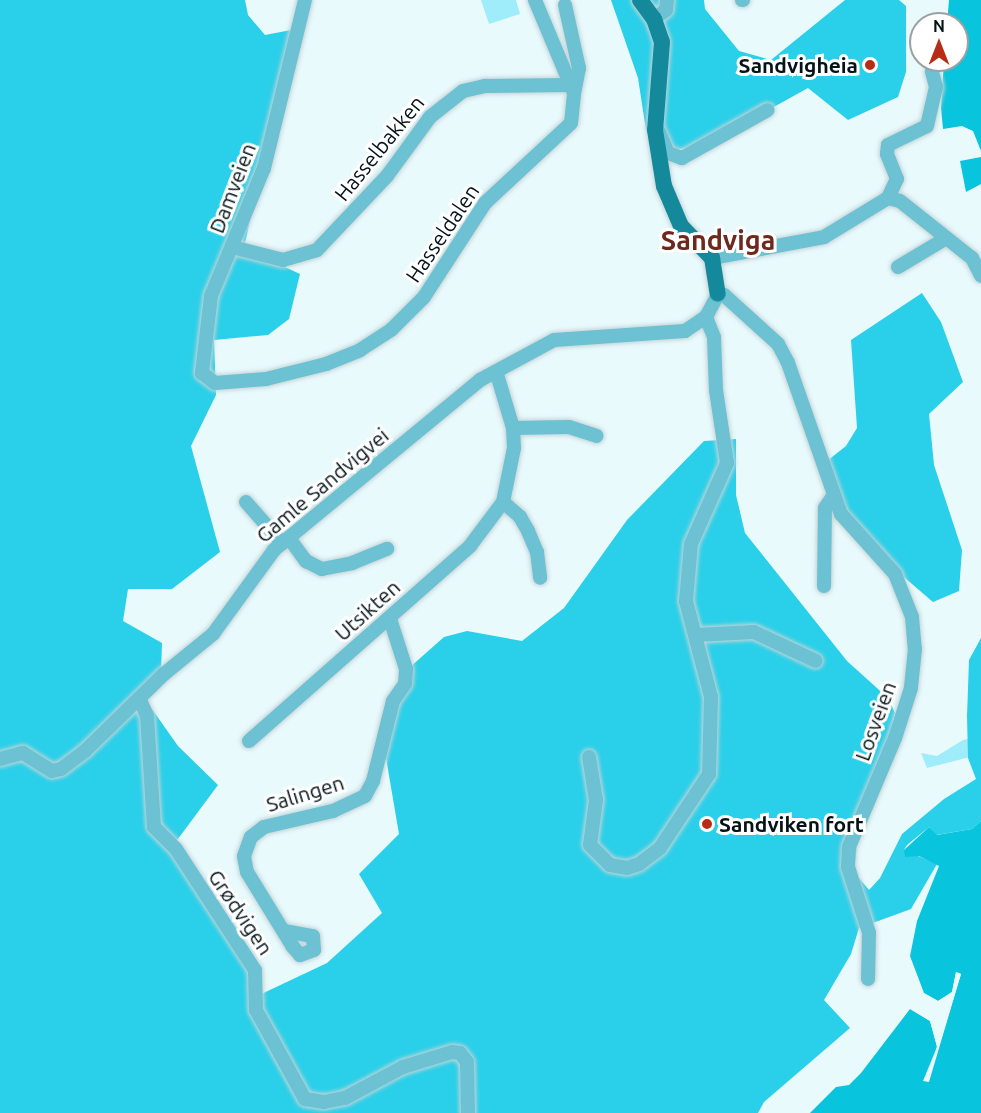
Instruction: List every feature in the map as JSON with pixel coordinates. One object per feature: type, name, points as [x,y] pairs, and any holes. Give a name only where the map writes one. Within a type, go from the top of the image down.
[{"type":"main road","points":[[640,0],[654,19],[663,54],[655,130],[658,161],[675,214],[689,237],[712,258],[718,294]]},
{"type":"street","name":"Damveien","points":[[214,383],[202,373],[204,338],[211,296],[277,127],[305,0]]},
{"type":"street","name":"Hasseldalen","points":[[214,383],[266,379],[326,364],[360,351],[392,329],[424,297],[491,197],[571,123],[572,89],[535,0]]},
{"type":"street","points":[[654,19],[666,10],[667,0]]},
{"type":"street","points":[[566,5],[579,68],[572,89]]},
{"type":"street","points":[[712,258],[824,237],[888,198],[897,179],[887,154],[888,145],[927,126],[936,87],[932,72]]},
{"type":"street","name":"Hasselbakken","points":[[232,247],[283,260],[317,250],[387,176],[430,117],[463,91],[485,86],[572,89]]},
{"type":"street","points":[[655,130],[668,153],[682,158],[768,110]]},
{"type":"street","points":[[888,198],[900,201],[945,239],[972,258],[981,276]]},
{"type":"street","points":[[898,267],[945,239]]},
{"type":"street","points":[[589,757],[596,800],[590,845],[610,865],[627,868],[639,864],[660,848],[709,774],[711,697],[686,601],[691,544],[726,463],[716,390],[714,337],[706,317],[718,294]]},
{"type":"street","name":"Losveien","points":[[718,294],[734,302],[778,344],[788,363],[833,496],[856,534],[901,583],[912,617],[915,649],[911,688],[895,738],[849,847],[848,867],[869,933],[868,979]]},
{"type":"street","name":"Gamle Sandvigvei","points":[[0,759],[23,753],[49,771],[62,769],[213,634],[254,574],[286,540],[496,371],[554,340],[685,331],[706,317]]},
{"type":"street","name":"Utsikten","points":[[249,741],[390,619],[470,546],[502,502],[512,471],[513,428],[496,371]]},
{"type":"street","points":[[513,428],[569,427],[597,436]]},
{"type":"street","points":[[824,586],[825,508],[833,496]]},
{"type":"street","points":[[246,502],[306,561],[322,569],[352,563],[387,549]]},
{"type":"street","points":[[502,502],[520,517],[528,531],[537,552],[540,578]]},
{"type":"street","name":"Salingen","points":[[284,931],[247,872],[244,856],[251,837],[264,827],[333,811],[365,796],[373,781],[393,701],[405,684],[406,669],[390,619]]},
{"type":"street","points":[[696,635],[754,632],[816,661]]},
{"type":"street","name":"Grødvigen","points":[[140,700],[147,716],[154,827],[176,849],[255,970],[256,1010],[305,1099],[324,1102],[345,1098],[409,1065],[452,1052],[460,1053],[467,1062],[468,1113]]},
{"type":"shaded area","points":[[0,0],[245,0],[248,15],[265,35],[291,30],[244,248],[300,274],[289,319],[268,335],[214,340],[216,395],[191,446],[220,552],[172,589],[128,589],[123,621],[162,643],[161,671],[147,702],[178,746],[218,785],[172,847],[247,966],[255,997],[327,963],[382,913],[359,874],[399,834],[386,758],[400,676],[444,637],[467,631],[522,641],[564,608],[627,520],[704,441],[736,439],[736,495],[745,533],[847,661],[888,698],[895,713],[881,766],[860,816],[854,872],[869,890],[880,878],[902,834],[944,799],[976,779],[968,758],[967,716],[969,660],[981,638],[981,821],[972,829],[936,835],[929,827],[907,845],[904,850],[937,864],[911,909],[859,928],[851,954],[824,1000],[850,1028],[764,1102],[758,1113],[0,1113]]},
{"type":"shaded area","points":[[481,0],[516,0],[520,14],[489,24]]},
{"type":"shaded area","points":[[611,0],[704,0],[705,9],[739,51],[771,60],[845,0],[899,0],[906,6],[906,72],[898,97],[848,120],[808,88],[714,140],[674,151],[646,130],[638,78]]},
{"type":"shaded area","points":[[949,0],[981,0],[981,151],[973,131],[962,126],[943,129],[941,108],[943,72],[969,72],[969,12],[948,12]]},
{"type":"shaded area","points":[[981,157],[981,184],[966,192],[960,161]]},
{"type":"shaded area","points":[[922,293],[941,322],[963,382],[929,414],[934,465],[962,550],[959,591],[933,602],[870,548],[842,512],[827,461],[846,446],[857,428],[851,340]]},
{"type":"shaded area","points":[[981,736],[974,756],[927,768],[921,753],[937,756],[963,740]]},
{"type":"shaded area","points":[[981,821],[981,1113],[810,1113],[836,1087],[849,1085],[861,1073],[910,1009],[930,1021],[937,1046],[928,1082],[961,974],[956,972],[952,992],[938,1001],[924,993],[910,956],[917,921],[939,866],[919,856],[905,857],[904,850],[929,827],[937,835],[972,829]]},
{"type":"pier","points":[[956,972],[961,974],[929,1082],[923,1081],[937,1047],[930,1021],[907,1007],[932,1019],[938,1040],[951,996],[937,1004],[920,991],[938,1001],[952,992]]},
{"type":"place","name":"Sandvigheia","points":[[870,65]]},
{"type":"place","name":"Sandviken fort","points":[[707,824]]},
{"type":"district","name":"Sandviga","points":[[718,241]]}]
